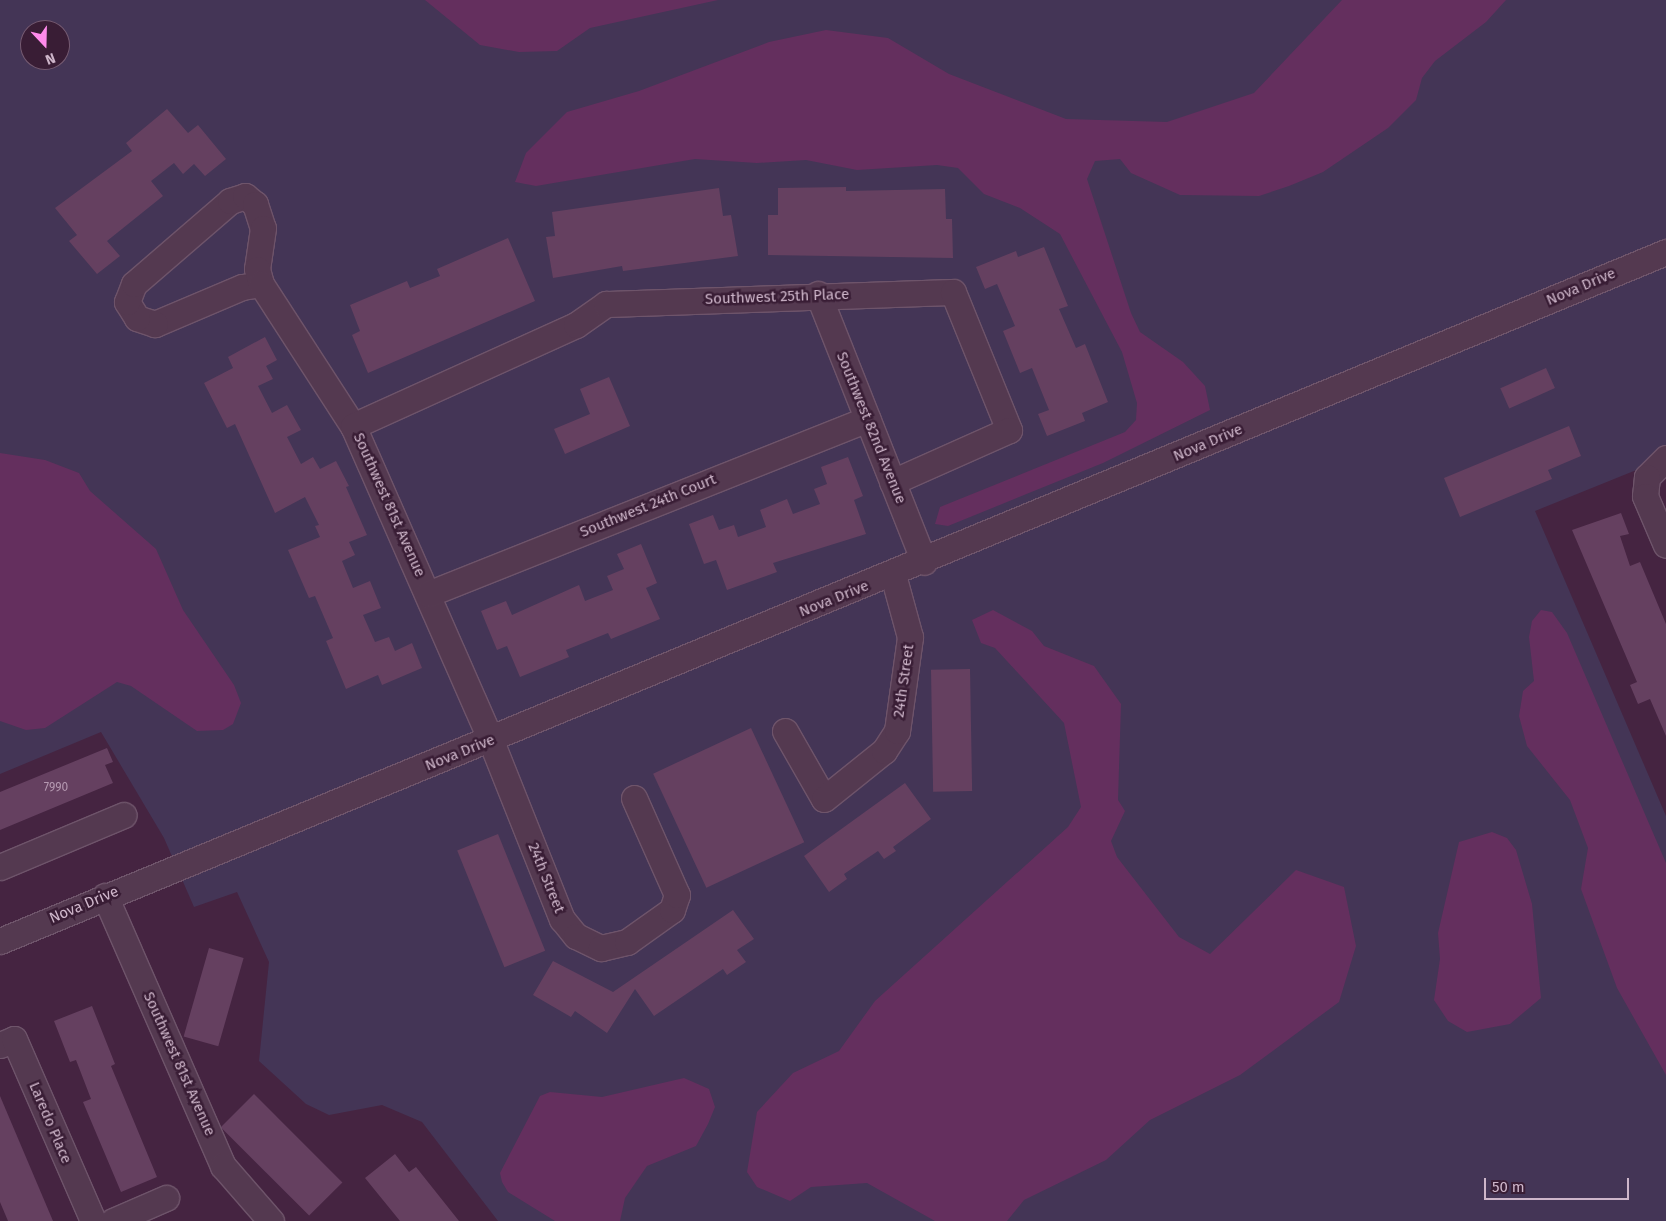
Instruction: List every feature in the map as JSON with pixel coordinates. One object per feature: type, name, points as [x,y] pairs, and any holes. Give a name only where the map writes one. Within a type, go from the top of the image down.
[{"type":"street","name":"Southwest 81st Avenue","points":[[261,284],[221,295],[155,324],[137,318],[127,302],[134,284],[238,197],[255,204],[261,216],[257,269],[261,284],[353,426],[491,741]]},
{"type":"street","name":"Nova Drive","points":[[0,941],[105,896],[491,741],[893,575],[1666,252]]},
{"type":"street","name":"Southwest 25th Place","points":[[353,426],[576,326],[606,304],[818,294],[953,292],[1009,430],[892,482]]},
{"type":"street","name":"Southwest 82nd Avenue","points":[[818,294],[924,562]]},
{"type":"street","name":"Southwest 24th Court","points":[[428,594],[867,419]]},
{"type":"street","points":[[1666,458],[1647,477],[1645,496],[1666,545]]},
{"type":"street","name":"24th Street","points":[[785,730],[824,799],[884,751],[897,731],[910,637],[893,575]]},
{"type":"street","name":"24th Street","points":[[491,741],[562,919],[576,936],[601,948],[635,937],[672,910],[677,895],[634,798]]},
{"type":"street","points":[[0,867],[124,815]]},
{"type":"street","name":"Southwest 81st Avenue","points":[[105,896],[223,1166],[271,1221]]},
{"type":"street","name":"Laredo Place","points":[[0,1044],[14,1039],[93,1221]]},
{"type":"street","points":[[113,1221],[166,1198]]},
{"type":"shaded area","points":[[0,0],[1666,0],[1666,458],[1535,511],[1666,816],[1666,1221],[498,1221],[422,1122],[382,1105],[329,1115],[306,1104],[259,1061],[269,962],[237,892],[194,907],[164,838],[101,732],[0,774]]},
{"type":"shaded area","points":[[425,0],[718,0],[590,28],[557,51],[519,52],[480,45]]},
{"type":"shaded area","points":[[1342,0],[1506,0],[1486,22],[1435,61],[1422,78],[1416,100],[1388,128],[1323,172],[1289,186],[1259,196],[1180,195],[1131,173],[1120,159],[1095,161],[1087,179],[1131,313],[1140,332],[1183,362],[1205,386],[1210,410],[1103,463],[948,526],[935,524],[940,507],[1125,432],[1136,420],[1137,403],[1122,352],[1060,234],[1020,208],[984,194],[958,168],[937,165],[857,170],[806,160],[757,163],[695,159],[536,186],[515,182],[526,153],[567,112],[639,91],[769,42],[826,30],[888,38],[949,74],[1066,119],[1167,122],[1254,93]]},
{"type":"shaded area","points":[[0,453],[45,460],[79,473],[90,491],[156,549],[183,610],[234,685],[241,703],[233,724],[223,730],[197,731],[131,686],[117,682],[45,728],[26,730],[0,721]]},
{"type":"shaded area","points":[[993,610],[1032,631],[1044,646],[1094,666],[1121,704],[1118,800],[1125,811],[1111,841],[1117,857],[1179,937],[1210,954],[1296,870],[1344,887],[1356,946],[1339,1002],[1240,1075],[1150,1120],[1106,1160],[1024,1200],[1007,1221],[935,1221],[867,1183],[811,1187],[790,1201],[757,1187],[747,1172],[757,1112],[793,1073],[839,1051],[875,1001],[1068,827],[1081,807],[1064,723],[995,648],[981,643],[972,620]]},
{"type":"shaded area","points":[[1541,610],[1552,612],[1567,633],[1666,863],[1666,1075],[1617,988],[1581,889],[1588,848],[1570,800],[1527,746],[1519,716],[1523,691],[1534,681],[1529,637],[1532,621]]},
{"type":"shaded area","points":[[1492,832],[1507,838],[1516,850],[1532,904],[1541,998],[1510,1024],[1467,1032],[1448,1021],[1434,1000],[1440,959],[1438,933],[1459,842]]},
{"type":"shaded area","points":[[684,1078],[709,1089],[715,1107],[708,1124],[696,1146],[647,1166],[625,1198],[620,1221],[555,1221],[508,1192],[502,1182],[500,1173],[540,1096],[550,1092],[602,1097]]},
{"type":"building","points":[[167,109],[188,133],[198,125],[226,159],[205,176],[194,164],[183,174],[174,163],[151,181],[163,196],[107,241],[120,256],[97,274],[69,241],[77,235],[55,208],[132,151],[126,143]]},
{"type":"building","points":[[846,187],[846,191],[945,189],[946,219],[952,219],[953,258],[768,255],[768,215],[778,215],[778,188]]},
{"type":"building","points":[[719,188],[723,216],[731,215],[738,256],[623,271],[622,266],[553,278],[546,237],[555,236],[552,212]]},
{"type":"building","points":[[508,238],[535,301],[368,373],[352,335],[360,331],[350,305],[407,281],[410,288],[440,276],[437,269]]},
{"type":"building","points":[[1044,247],[1068,306],[1059,309],[1076,348],[1085,344],[1108,402],[1082,413],[1085,421],[1047,436],[1038,414],[1049,410],[1032,368],[1020,373],[1003,331],[1015,326],[997,284],[985,289],[976,267],[1016,251],[1018,257]]},
{"type":"building","points":[[265,337],[277,360],[266,366],[273,379],[258,386],[272,413],[287,405],[301,430],[287,437],[301,464],[313,457],[320,469],[336,461],[349,486],[346,487],[367,535],[349,542],[355,555],[342,561],[353,588],[370,581],[381,608],[363,615],[375,642],[389,637],[395,651],[412,643],[422,668],[382,685],[378,675],[346,689],[326,641],[333,638],[315,596],[309,598],[288,550],[320,537],[315,526],[319,525],[305,497],[275,513],[235,424],[227,428],[204,383],[233,368],[228,357]]},
{"type":"building","points":[[1546,368],[1555,388],[1509,408],[1500,388]]},
{"type":"building","points":[[609,377],[630,426],[565,454],[554,429],[590,414],[580,389]]},
{"type":"building","points":[[1569,426],[1581,456],[1548,470],[1552,479],[1460,517],[1444,478]]},
{"type":"building","points":[[848,457],[863,496],[854,500],[866,534],[773,563],[777,572],[727,590],[716,560],[704,564],[689,524],[713,515],[719,530],[734,525],[738,537],[766,527],[760,510],[787,499],[793,514],[820,504],[814,489],[827,484],[821,467]]},
{"type":"building","points":[[1621,513],[1629,534],[1620,536],[1630,566],[1640,562],[1666,624],[1666,736],[1650,699],[1638,704],[1630,685],[1637,682],[1572,530]]},
{"type":"building","points":[[641,544],[657,583],[646,588],[660,619],[611,639],[608,633],[566,650],[569,657],[520,677],[507,646],[497,650],[481,611],[506,601],[512,615],[579,585],[585,601],[613,590],[607,576],[624,569],[617,554]]},
{"type":"building","points":[[970,669],[972,791],[933,792],[931,670]]},
{"type":"building","points":[[751,728],[804,842],[706,888],[653,774]]},
{"type":"building","points":[[107,748],[113,762],[105,765],[113,783],[0,830],[0,792]]},
{"type":"building","points":[[905,783],[931,819],[893,847],[896,851],[884,859],[878,851],[844,874],[847,879],[829,892],[804,856]]},
{"type":"building","points":[[498,834],[545,951],[504,967],[457,850]]},
{"type":"building","points":[[733,910],[754,939],[737,950],[746,962],[727,975],[723,969],[654,1016],[635,989],[607,1033],[575,1011],[571,1017],[533,995],[553,961],[613,992]]},
{"type":"building","points":[[209,948],[244,958],[218,1046],[184,1036]]},
{"type":"building","points":[[92,1006],[115,1064],[111,1066],[157,1177],[121,1192],[83,1102],[91,1099],[76,1060],[70,1062],[54,1021]]},
{"type":"building","points":[[254,1094],[342,1182],[309,1216],[221,1127]]},
{"type":"building","points":[[0,1096],[53,1221],[8,1221],[0,1202]]},
{"type":"building","points":[[395,1154],[409,1172],[416,1167],[459,1221],[400,1221],[365,1178]]}]
